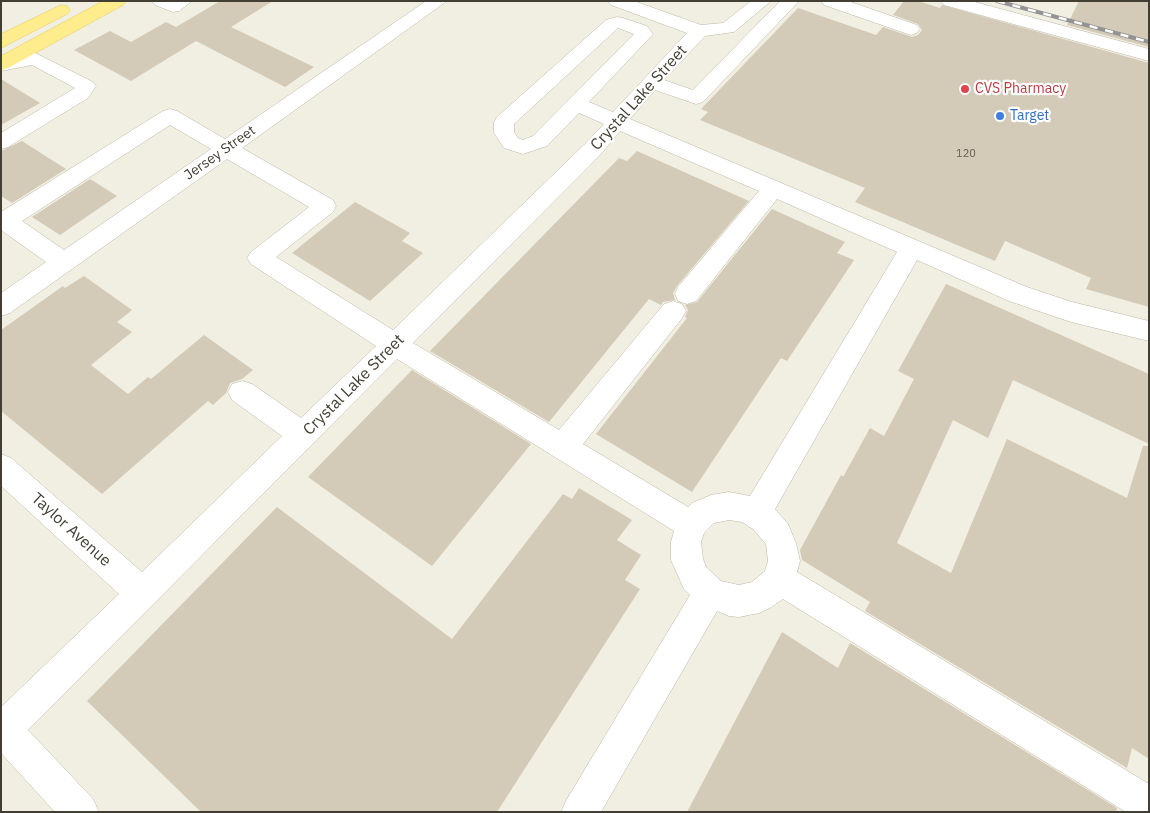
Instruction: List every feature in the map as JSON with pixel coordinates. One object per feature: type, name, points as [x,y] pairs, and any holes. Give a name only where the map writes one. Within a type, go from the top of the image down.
[{"type":"main road","points":[[1,42],[78,1]]},
{"type":"main road","points":[[1,64],[117,1]]},
{"type":"street","points":[[161,1],[173,7],[183,1]]},
{"type":"street","name":"Jersey Street","points":[[1,306],[438,1]]},
{"type":"street","points":[[617,1],[699,32],[728,28],[762,1]]},
{"type":"street","points":[[651,82],[696,98],[790,1]]},
{"type":"street","points":[[830,1],[911,29]]},
{"type":"street","points":[[950,1],[1149,55]]},
{"type":"street","points":[[626,24],[641,10]]},
{"type":"street","points":[[618,22],[626,24],[641,30],[644,34],[540,141],[523,147],[511,143],[504,133],[504,122],[612,24],[618,22]]},
{"type":"street","name":"Crystal Lake Street","points":[[2,731],[586,156],[618,122],[651,82],[699,32]]},
{"type":"street","points":[[1,64],[36,59],[86,86],[81,94],[1,142]]},
{"type":"street","points":[[576,104],[1018,294],[1054,306],[1149,331]]},
{"type":"street","points":[[64,262],[5,221],[170,116],[325,206],[260,258],[395,344],[691,525]]},
{"type":"street","points":[[563,447],[773,189]]},
{"type":"street","points":[[756,513],[912,248]]},
{"type":"street","points":[[242,392],[303,435]]},
{"type":"street","name":"Taylor Avenue","points":[[5,478],[142,594]]},
{"type":"street","points":[[738,506],[756,513],[771,526],[781,543],[784,561],[779,579],[758,598],[749,600],[729,600],[710,592],[695,578],[687,560],[686,542],[691,525],[703,513],[720,507],[738,506]]},
{"type":"street","points":[[779,579],[1149,805]]},
{"type":"street","points":[[580,812],[710,592]]},
{"type":"street","points":[[2,731],[80,812]]},
{"type":"building","points":[[220,1],[273,1],[231,27],[314,67],[285,87],[196,41],[131,81],[74,50],[110,31],[131,42],[166,22],[176,27]]},
{"type":"building","points":[[904,1],[918,1],[940,8],[942,5],[1149,63],[1149,307],[1086,289],[1091,278],[1005,241],[995,261],[855,202],[865,188],[700,120],[708,112],[701,109],[798,8],[876,35],[883,27],[912,37],[918,35],[922,30],[918,24],[893,15]]},
{"type":"building","points":[[1079,1],[1149,1],[1149,47],[1067,25]]},
{"type":"building","points":[[1,79],[40,103],[1,125]]},
{"type":"building","points":[[22,141],[66,169],[12,203],[1,196],[1,151]]},
{"type":"building","points":[[637,151],[749,201],[677,286],[673,293],[675,300],[663,302],[661,305],[649,299],[549,422],[430,351],[619,158],[627,161]]},
{"type":"building","points":[[90,179],[117,196],[60,235],[32,217]]},
{"type":"building","points":[[355,202],[410,233],[402,241],[423,253],[370,301],[292,253]]},
{"type":"building","points":[[772,209],[845,242],[837,253],[854,260],[787,361],[781,358],[692,492],[596,434],[687,318],[685,317],[688,310],[685,305],[697,302]]},
{"type":"building","points":[[84,276],[132,310],[117,322],[132,332],[91,365],[128,394],[148,377],[151,379],[204,335],[253,370],[242,379],[230,383],[226,393],[213,405],[208,401],[102,494],[1,411],[1,330],[63,286],[65,288]]},
{"type":"building","points":[[946,284],[1149,374],[1149,444],[1013,380],[988,438],[953,420],[897,543],[951,573],[1007,439],[1127,498],[1143,446],[1149,446],[1149,759],[1132,748],[1127,768],[865,611],[870,602],[802,560],[800,550],[841,475],[843,477],[870,428],[884,436],[914,379],[898,371]]},
{"type":"building","points":[[412,370],[531,444],[432,566],[308,477]]},
{"type":"building","points":[[579,488],[632,520],[617,540],[641,555],[625,580],[640,589],[497,812],[201,812],[87,701],[277,507],[452,639],[563,494],[572,499]]},
{"type":"building","points":[[782,632],[838,668],[850,643],[1117,808],[1116,812],[687,812]]},
{"type":"railway","points":[[997,1],[1149,42]]},
{"type":"place","name":"CVS Pharmacy","points":[[965,89]]},
{"type":"place","name":"Target","points":[[1000,116]]}]
